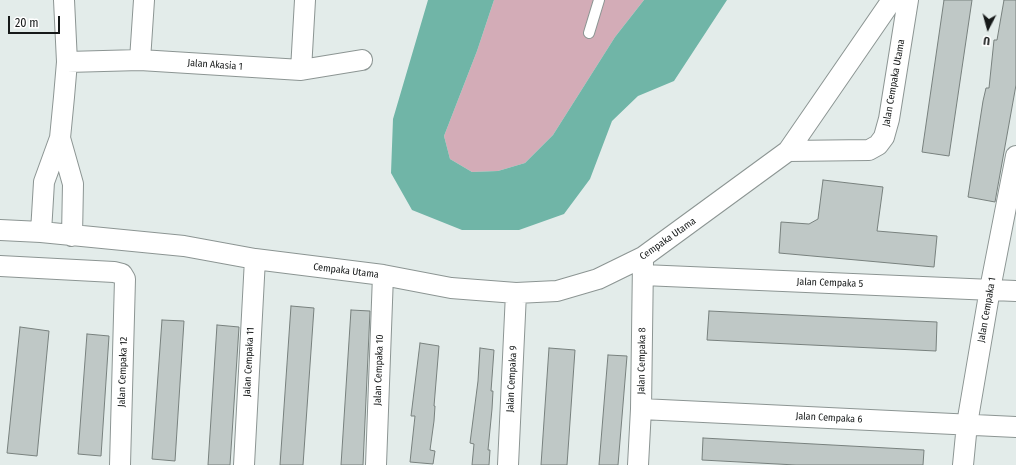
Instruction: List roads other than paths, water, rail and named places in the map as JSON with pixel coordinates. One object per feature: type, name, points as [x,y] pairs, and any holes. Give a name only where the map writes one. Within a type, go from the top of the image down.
[{"type":"street","points":[[41,232],[44,182],[60,138],[67,62],[64,0]]},
{"type":"street","points":[[140,60],[144,0]]},
{"type":"street","points":[[301,70],[304,0]]},
{"type":"street","name":"Cempaka Utama","points":[[0,230],[41,232],[184,246],[255,259],[383,275],[451,288],[516,293],[557,291],[643,266],[788,151],[892,0]]},
{"type":"street","name":"Jalan Cempaka Utama","points":[[788,151],[869,150],[878,145],[884,137],[889,119],[908,0]]},
{"type":"street","name":"Jalan Akasia 1","points":[[67,62],[140,60],[301,70],[362,60]]},
{"type":"street","points":[[60,138],[73,184],[72,236]]},
{"type":"street","name":"Jalan Cempaka 1","points":[[963,465],[967,424],[990,289],[1016,156]]},
{"type":"street","name":"Jalan Cempaka 11","points":[[244,465],[255,259]]},
{"type":"street","name":"Jalan Cempaka 12","points":[[0,266],[114,272],[122,274],[125,279],[120,465]]},
{"type":"street","name":"Jalan Cempaka 5","points":[[643,266],[1016,291]]},
{"type":"street","name":"Jalan Cempaka 8","points":[[638,465],[641,409],[643,266]]},
{"type":"street","name":"Jalan Cempaka 10","points":[[376,465],[383,275]]},
{"type":"street","name":"Jalan Cempaka 9","points":[[508,465],[516,293]]},
{"type":"street","name":"Jalan Cempaka 6","points":[[641,409],[1016,427]]},
{"type":"lane","points":[[589,33],[599,0]]}]
